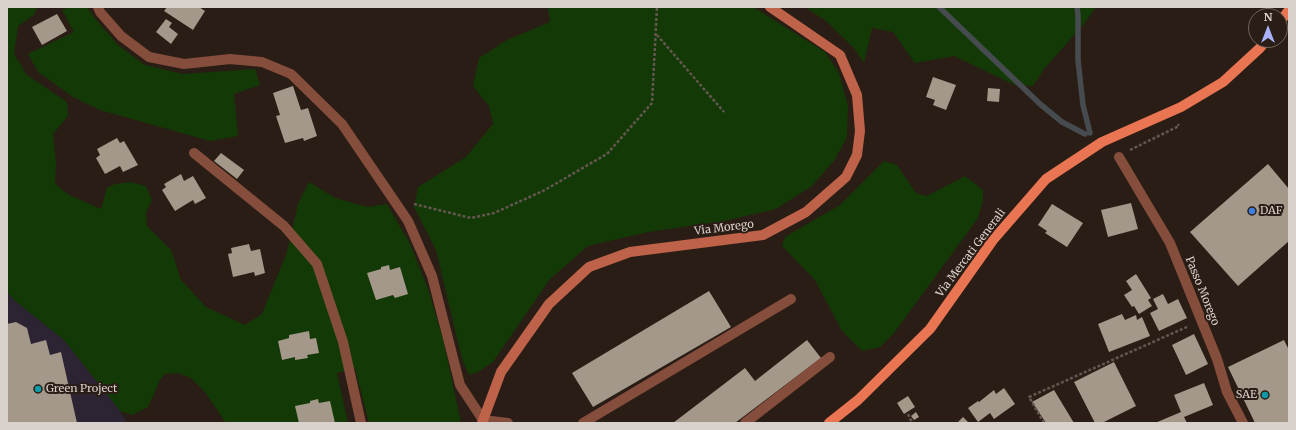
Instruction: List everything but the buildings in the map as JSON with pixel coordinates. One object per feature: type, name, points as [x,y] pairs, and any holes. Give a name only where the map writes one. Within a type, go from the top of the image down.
[{"type":"main road","name":"Via Mercati Generali","points":[[829,423],[858,400],[930,329],[993,240],[1046,179],[1102,142],[1181,107],[1223,82],[1260,48]]},
{"type":"street","points":[[98,7],[100,12],[121,36],[149,57],[184,64],[230,59],[262,62],[291,74],[342,124],[408,221],[432,276],[460,384],[482,422],[508,423]]},
{"type":"street","name":"Via Morego","points":[[482,422],[500,372],[549,304],[589,267],[630,252],[763,235],[806,212],[846,177],[857,155],[860,131],[857,95],[840,55],[770,7]]},
{"type":"street","points":[[194,153],[284,226],[317,264],[343,342],[361,423]]},
{"type":"street","name":"Passo Morego","points":[[1122,155],[1170,243],[1217,358],[1227,392],[1243,423]]},
{"type":"street","points":[[583,423],[790,299]]},
{"type":"street","points":[[745,423],[830,357]]},
{"type":"path","points":[[394,200],[472,218],[494,213],[543,191],[607,154],[652,103],[657,7]]},
{"type":"path","points":[[656,35],[724,112]]},
{"type":"path","points":[[1122,155],[1179,126],[1176,121]]},
{"type":"path","points":[[1044,423],[1029,397],[1201,320]]},
{"type":"path","points":[[908,414],[912,423]]},
{"type":"shaded area","points":[[7,292],[14,300],[64,340],[120,411],[127,423],[7,423]]},
{"type":"green space","points":[[7,7],[37,7],[35,14],[18,26],[14,54],[27,75],[67,102],[68,116],[53,134],[56,164],[55,184],[69,195],[101,209],[107,188],[115,184],[131,182],[146,186],[152,200],[146,212],[147,226],[171,250],[181,280],[206,307],[245,325],[262,314],[287,252],[298,204],[309,182],[335,198],[367,207],[387,204],[410,244],[428,289],[443,339],[461,423],[369,423],[355,368],[337,373],[348,423],[226,423],[205,392],[191,378],[178,373],[165,374],[160,380],[148,407],[132,415],[120,411],[64,340],[14,300],[7,292]]},
{"type":"green space","points":[[70,7],[87,7],[118,45],[145,65],[183,74],[255,69],[260,85],[234,94],[238,136],[210,141],[100,110],[73,97],[38,72],[28,54],[74,32],[62,10]]},
{"type":"green space","points":[[548,7],[753,7],[825,52],[839,73],[848,106],[847,137],[834,161],[812,186],[776,209],[724,221],[648,232],[588,246],[550,279],[493,362],[478,372],[469,375],[462,359],[436,250],[414,207],[418,187],[466,157],[493,124],[489,106],[473,86],[479,58],[507,40],[550,22]]},
{"type":"green space","points":[[805,7],[1096,7],[1083,25],[1044,69],[1033,86],[1015,85],[954,56],[915,63],[893,32],[872,28],[864,63],[854,48],[826,21]]},
{"type":"green space","points":[[884,161],[897,165],[916,193],[927,196],[965,176],[983,190],[983,200],[978,218],[894,333],[880,347],[862,351],[842,331],[815,280],[782,246],[785,237],[840,205]]},
{"type":"waterway","points":[[939,7],[1040,104],[1062,122],[1085,134]]},
{"type":"waterway","points":[[1077,7],[1078,60],[1083,105],[1090,133]]},
{"type":"place","name":"DAF","points":[[1252,211]]},
{"type":"place","name":"Green Project","points":[[38,389]]},
{"type":"place","name":"SAE","points":[[1265,395]]}]
